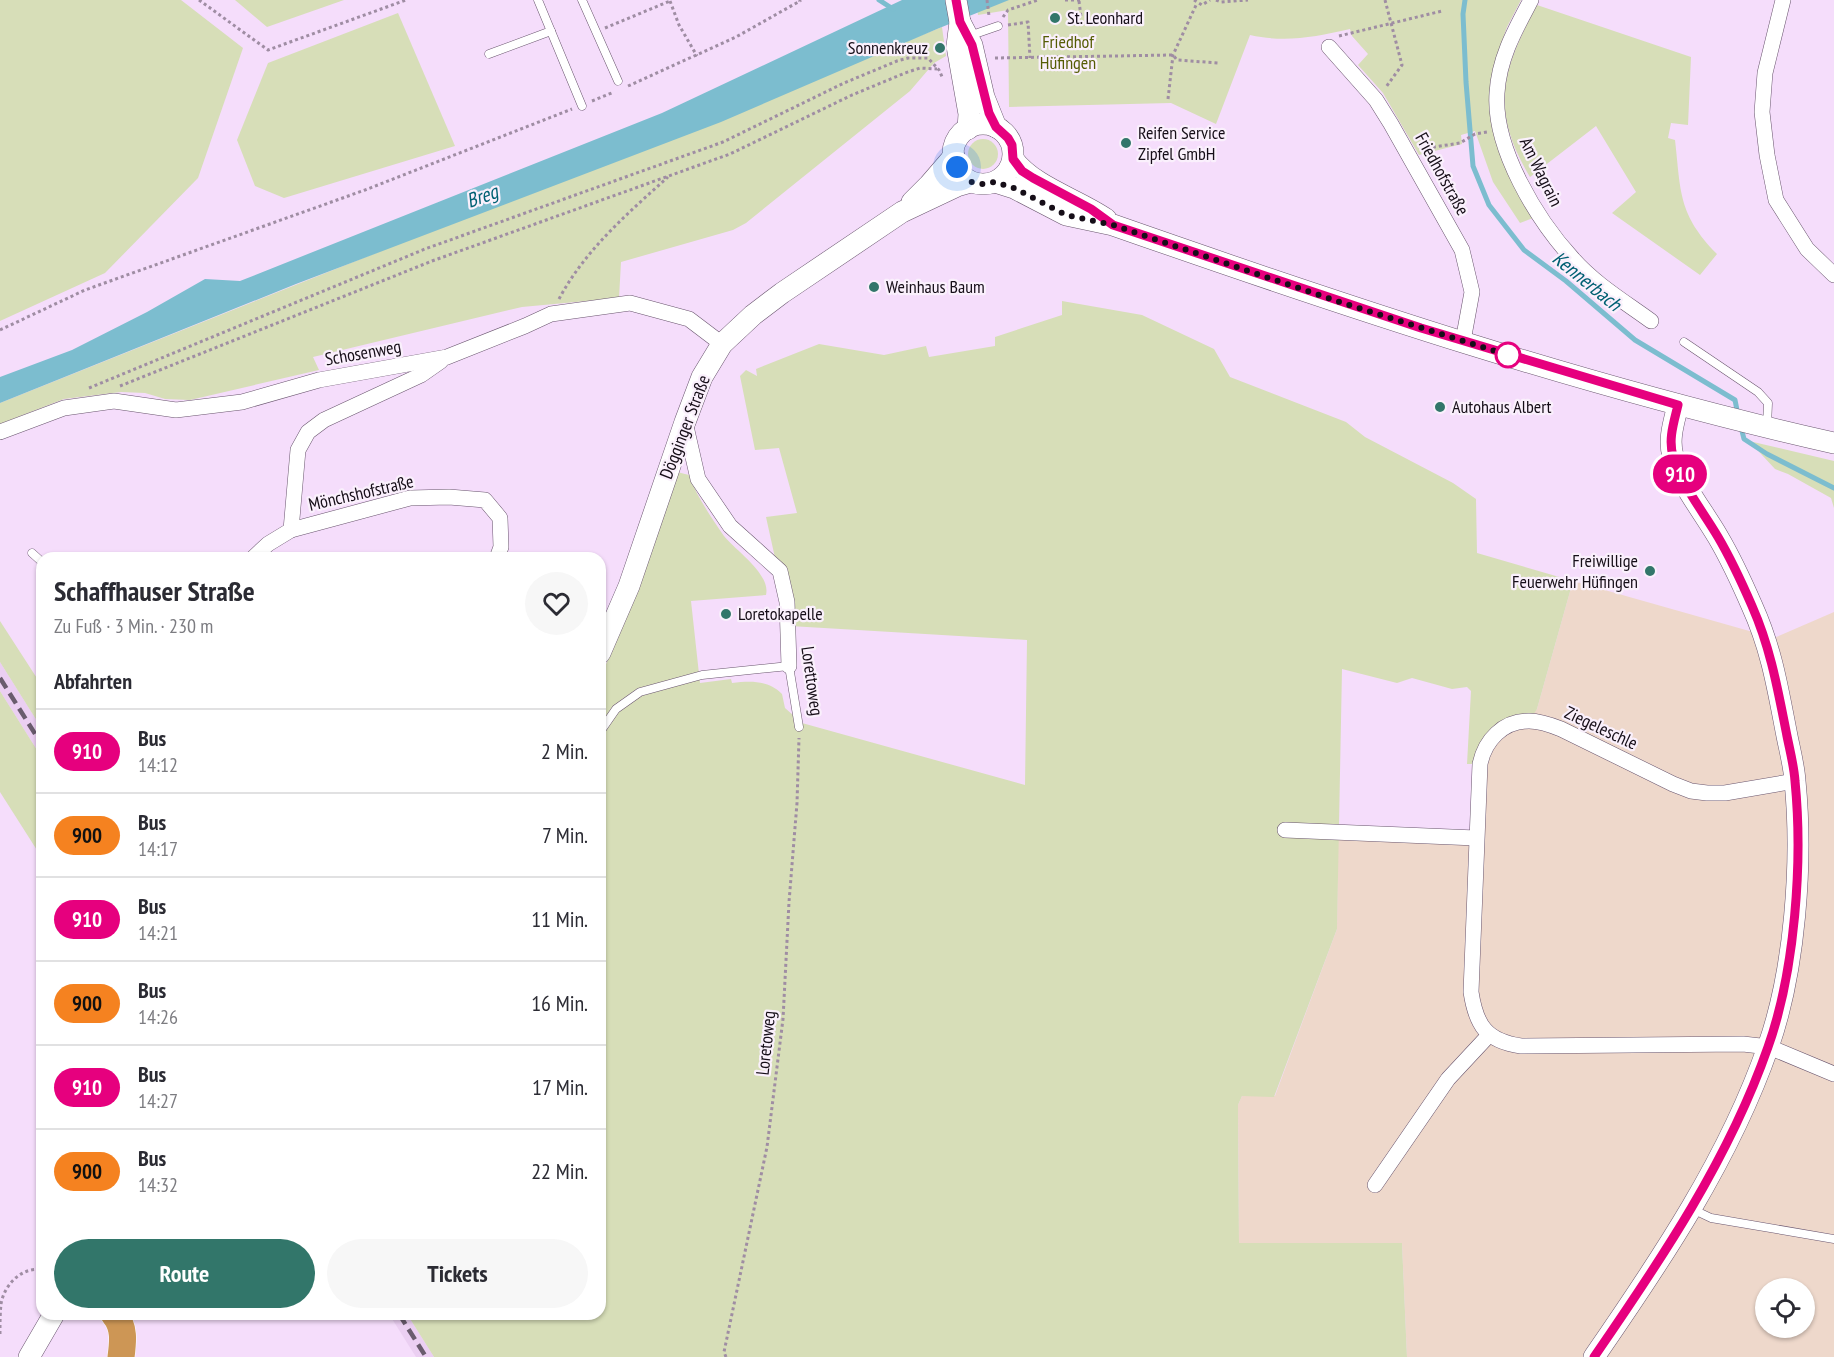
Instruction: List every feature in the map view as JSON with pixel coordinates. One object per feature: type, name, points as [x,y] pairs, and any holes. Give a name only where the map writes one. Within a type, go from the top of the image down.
[{"type":"highway","points":[[119,1320],[123,1338],[121,1357]]},
{"type":"main road","points":[[957,0],[964,29],[972,45],[989,113],[996,127],[1012,145],[1013,159],[1005,175],[995,182],[983,184],[971,182],[961,174],[954,156],[959,136],[968,129],[980,125],[996,127]]},
{"type":"main road","points":[[964,29],[957,46],[969,114],[968,129]]},
{"type":"main road","name":"Dögginger Straße","points":[[902,212],[954,156]]},
{"type":"main road","points":[[1013,159],[1022,171],[1091,209],[1113,225]]},
{"type":"main road","name":"Dögginger Straße","points":[[606,639],[629,586],[702,377],[722,344],[753,315],[782,293],[902,212],[971,182]]},
{"type":"main road","points":[[995,182],[1014,188],[1066,215],[1113,225],[1463,341],[1678,405],[1834,443]]},
{"type":"main road","points":[[1594,1357],[1648,1279],[1691,1208],[1739,1118],[1769,1047],[1786,984],[1797,886],[1795,781],[1772,658],[1753,608],[1719,539],[1680,473],[1672,454],[1671,433],[1678,405]]},
{"type":"main road","points":[[29,1357],[51,1320]]},
{"type":"street","name":"Am Wagrain","points":[[1531,0],[1502,60],[1497,95],[1500,129],[1513,167],[1536,213],[1574,260],[1610,291],[1651,321]]},
{"type":"street","points":[[1783,0],[1765,73],[1762,112],[1767,155],[1776,200],[1807,249],[1834,275]]},
{"type":"street","name":"Friedhofstraße","points":[[1329,47],[1376,100],[1462,250],[1472,292],[1463,341]]},
{"type":"street","name":"Schosenweg","points":[[0,432],[64,408],[114,400],[176,410],[242,402],[319,380],[447,357],[551,314],[630,303],[689,319],[722,344]]},
{"type":"street","name":"Mönchshofstraße","points":[[291,530],[298,450],[308,432],[324,420],[421,375],[447,357]]},
{"type":"street","name":"Lorettoweg","points":[[685,422],[698,479],[730,526],[780,571],[787,602],[789,666]]},
{"type":"street","name":"Mönchshofstraße","points":[[259,552],[291,530],[410,498],[449,497],[485,500],[500,518],[499,552]]},
{"type":"street","name":"Ziegeleschle","points":[[1489,1035],[1477,1019],[1471,992],[1476,838],[1483,752],[1498,731],[1512,723],[1529,721],[1561,729],[1691,791],[1725,793],[1795,781]]},
{"type":"street","points":[[1285,830],[1476,838]]},
{"type":"street","points":[[1375,1185],[1448,1079],[1489,1035],[1503,1044],[1521,1046],[1743,1044],[1769,1047],[1834,1074]]},
{"type":"lane","points":[[538,0],[582,106]]},
{"type":"lane","points":[[582,0],[618,81]]},
{"type":"lane","points":[[964,29],[998,26]]},
{"type":"lane","points":[[489,54],[551,31]]},
{"type":"lane","points":[[1684,342],[1758,392],[1768,403],[1769,416],[1762,427]]},
{"type":"lane","points":[[32,553],[36,556]]},
{"type":"lane","points":[[606,724],[616,710],[640,692],[702,675],[789,666]]},
{"type":"lane","name":"Lorettoweg","points":[[789,666],[799,727]]},
{"type":"lane","points":[[1691,1208],[1711,1218],[1834,1239]]},
{"type":"path","points":[[199,0],[268,50],[406,0]]},
{"type":"path","points":[[597,32],[670,0],[679,25],[697,56]]},
{"type":"path","points":[[0,330],[85,290],[365,190],[582,106],[697,56],[736,37],[800,0]]},
{"type":"path","points":[[987,0],[988,11]]},
{"type":"path","points":[[998,26],[1008,10],[1038,0]]},
{"type":"path","points":[[1065,0],[1081,0],[1081,17]]},
{"type":"path","points":[[1194,0],[1197,3],[1206,4],[1210,0]]},
{"type":"path","points":[[1216,0],[1248,0]]},
{"type":"path","points":[[1376,100],[1402,65],[1385,0]]},
{"type":"path","points":[[1168,99],[1173,55],[1197,3]]},
{"type":"path","points":[[1329,47],[1335,37],[1442,11]]},
{"type":"path","points":[[1014,24],[1028,22],[1030,57]]},
{"type":"path","points":[[993,59],[1173,55]]},
{"type":"path","points":[[1173,55],[1177,60],[1218,63]]},
{"type":"path","points":[[64,408],[89,388],[425,249],[723,142],[844,83],[897,61],[908,58],[928,58],[939,69],[920,68],[905,73],[852,95],[730,154],[432,261],[120,386]]},
{"type":"path","points":[[1407,151],[1460,143],[1475,135]]},
{"type":"path","points":[[551,314],[566,286],[586,258],[622,218],[670,176]]},
{"type":"path","name":"Loretoweg","points":[[726,1357],[724,1352],[767,1147],[783,1019],[797,803],[799,727]]},
{"type":"path","points":[[0,1334],[1,1302],[10,1282],[21,1273],[36,1269]]},
{"type":"shaded area","points":[[1573,581],[1774,638],[1834,612],[1834,1357],[1407,1357],[1402,1243],[1239,1243],[1238,1105],[1242,1096],[1275,1096],[1337,929],[1338,832],[1476,838],[1483,752],[1537,709]]},
{"type":"shaded area","points":[[0,662],[36,719],[36,748],[0,691]]},
{"type":"shaded area","points":[[393,1320],[411,1320],[434,1357],[416,1357]]},
{"type":"green space","points":[[0,0],[181,0],[243,48],[198,178],[105,273],[0,321]]},
{"type":"green space","points":[[235,0],[344,0],[267,27]]},
{"type":"green space","name":"Friedhof Hüfingen","points":[[976,0],[1521,0],[1507,27],[1496,59],[1490,93],[1533,218],[1520,223],[1493,182],[1475,131],[1461,135],[1462,144],[1419,155],[1383,93],[1358,65],[1368,54],[1352,36],[1350,29],[1312,37],[1288,39],[1250,35],[1216,124],[1171,103],[1009,107],[1008,10],[978,15]]},
{"type":"green space","points":[[1537,5],[1691,57],[1688,125],[1671,123],[1668,138],[1675,140],[1681,188],[1688,214],[1704,240],[1717,254],[1700,275],[1612,213],[1636,192],[1596,126],[1530,177],[1517,153],[1509,131],[1505,110],[1505,90],[1515,50]]},
{"type":"green space","points":[[398,13],[455,146],[284,198],[255,186],[237,140],[268,63]]},
{"type":"green space","points":[[942,27],[946,56],[934,63],[910,91],[746,223],[733,230],[621,262],[619,298],[522,307],[313,357],[319,370],[190,400],[165,399],[145,393],[121,392],[64,399],[0,424],[0,403]]},
{"type":"green space","points":[[983,139],[994,143],[998,154],[994,165],[983,169],[972,165],[968,154],[972,143]]},
{"type":"green space","points":[[1062,301],[1142,315],[1214,349],[1230,377],[1346,422],[1365,437],[1453,483],[1476,499],[1477,553],[1573,581],[1537,709],[1529,721],[1512,723],[1480,764],[1467,764],[1471,691],[1467,687],[1452,689],[1412,678],[1397,683],[1342,669],[1337,929],[1274,1097],[1242,1096],[1238,1105],[1239,1243],[1402,1243],[1407,1357],[434,1357],[411,1320],[606,1320],[606,664],[638,590],[677,472],[689,475],[700,499],[724,536],[758,571],[766,587],[766,595],[691,601],[700,683],[731,679],[732,683],[765,684],[782,694],[785,708],[802,723],[1025,785],[1027,640],[790,626],[766,517],[797,513],[779,448],[755,450],[740,376],[746,370],[757,376],[756,369],[819,344],[884,355],[926,346],[929,357],[995,346],[995,337],[1062,315]]},
{"type":"green space","points":[[1749,441],[1834,461],[1834,508],[1831,498],[1775,469]]},
{"type":"green space","points":[[0,621],[36,677],[36,719],[0,662]]},
{"type":"green space","points":[[0,691],[36,748],[36,849],[0,792]]},
{"type":"water","name":"Breg","points":[[902,0],[1009,0],[721,122],[296,284],[0,403],[0,377],[72,350],[205,279],[240,281],[662,113]]},
{"type":"waterway","points":[[879,0],[893,9]]},
{"type":"waterway","name":"Kennerbach","points":[[1465,0],[1463,14],[1466,82],[1473,166],[1489,205],[1524,250],[1566,281],[1635,340],[1735,400],[1738,415]]},
{"type":"waterway","name":"Kennerbach","points":[[1741,427],[1744,439],[1767,454],[1834,488]]},
{"type":"railway","points":[[0,678],[36,735]]},
{"type":"railway","points":[[403,1320],[426,1357]]},
{"type":"bus line","name":"910","points":[[956,0],[960,22],[972,45],[989,113],[996,127],[1003,132],[1012,145],[1013,159],[1022,171],[1091,209],[1113,225],[1421,328],[1678,405],[1671,433],[1672,454],[1680,473],[1719,539],[1753,608],[1772,658],[1795,781],[1797,886],[1786,984],[1769,1047],[1739,1118],[1704,1187],[1648,1279],[1594,1357]]},
{"type":"place","name":"St. Leonhard","points":[[1055,18]]},
{"type":"place","name":"Sonnenkreuz","points":[[940,48]]},
{"type":"place","name":"Reifen Service Zipfel GmbH","points":[[1126,143]]},
{"type":"place","name":"Weinhaus Baum","points":[[874,287]]},
{"type":"place","name":"Autohaus Albert","points":[[1440,407]]},
{"type":"place","name":"Freiwillige Feuerwehr Hüfingen","points":[[1650,571]]},
{"type":"place","name":"Loretokapelle","points":[[726,614]]},
{"type":"route","points":[[957,167],[961,174],[971,182],[983,184],[995,182],[1014,188],[1066,215],[1113,225],[1337,301],[1508,355]]}]
